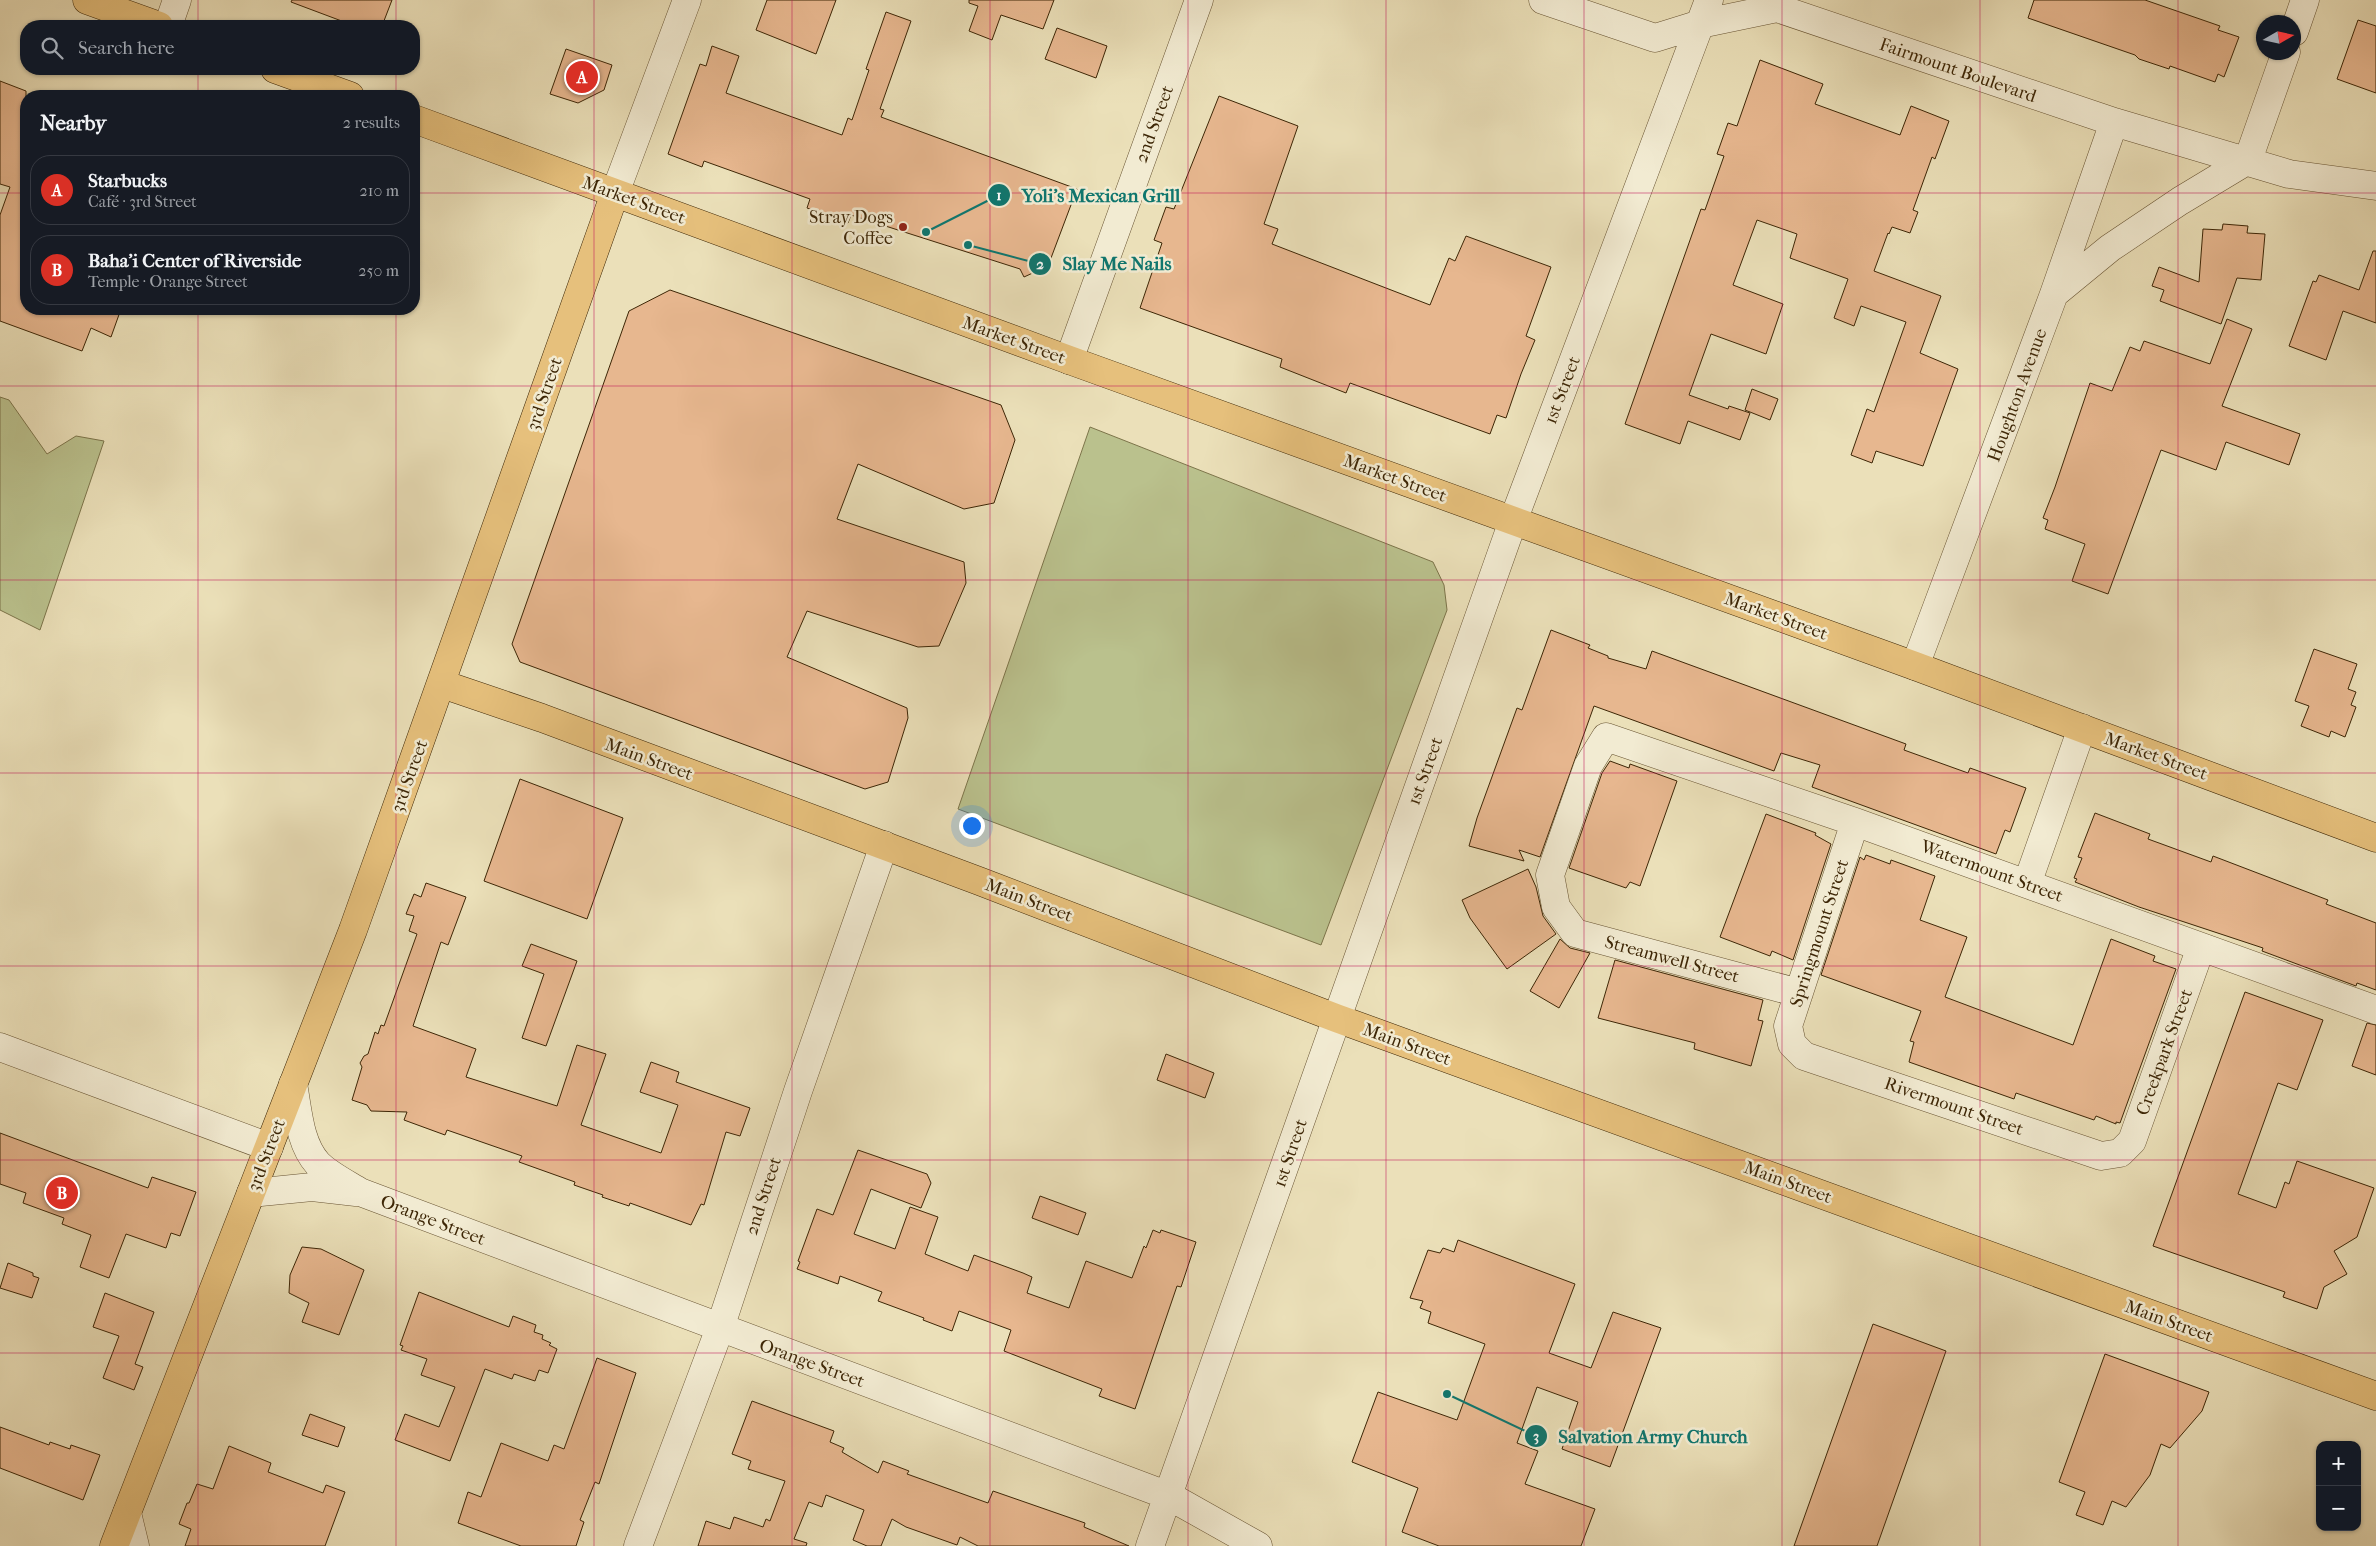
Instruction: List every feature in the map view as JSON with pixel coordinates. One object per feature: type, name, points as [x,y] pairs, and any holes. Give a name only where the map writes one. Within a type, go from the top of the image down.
[{"type":"main road","points":[[87,0],[142,20]]},
{"type":"main road","points":[[292,75],[333,90]]},
{"type":"main road","name":"Market Street","points":[[420,121],[1069,360],[1915,666],[2376,838]]},
{"type":"main road","name":"3rd Street","points":[[114,1546],[353,930],[442,684],[614,193]]},
{"type":"main road","name":"Main Street","points":[[442,684],[542,718],[884,845],[1336,1018],[2376,1396]]},
{"type":"street","points":[[170,20],[177,0]]},
{"type":"street","name":"3rd Street","points":[[614,193],[687,0]]},
{"type":"street","name":"2nd Street","points":[[1069,360],[1199,0]]},
{"type":"street","name":"Fairmount Boulevard","points":[[1544,0],[1655,38],[1705,12],[1777,8],[2114,122],[2248,160],[2289,174],[2376,186]]},
{"type":"street","points":[[2300,15],[2305,0]]},
{"type":"street","name":"1st Street","points":[[1150,1546],[1514,521],[1705,12]]},
{"type":"street","points":[[2054,294],[2110,248],[2180,201],[2248,160],[2283,60]]},
{"type":"street","name":"Houghton Avenue","points":[[1915,666],[2054,294],[2114,122]]},
{"type":"street","points":[[2027,884],[2082,728]]},
{"type":"street","name":"Watermount Street","points":[[1556,907],[1550,875],[1588,766],[1606,737],[1855,822],[2376,1010]]},
{"type":"street","name":"Springmount Street","points":[[1792,1044],[1788,1026],[1855,822]]},
{"type":"street","name":"2nd Street","points":[[638,1546],[720,1328],[798,1091],[884,845]]},
{"type":"street","name":"Streamwell Street","points":[[1556,907],[1575,933],[1799,993]]},
{"type":"street","name":"Creekpark Street","points":[[2120,1152],[2132,1141],[2201,947]]},
{"type":"street","name":"Rivermount Street","points":[[1792,1044],[1804,1056],[2101,1156],[2120,1152]]},
{"type":"street","points":[[0,1047],[269,1146]]},
{"type":"street","name":"Orange Street","points":[[293,1084],[303,1139],[318,1164],[360,1192],[1169,1496],[1258,1546]]},
{"type":"street","name":"Orange Street","points":[[251,1193],[312,1187],[360,1192]]},
{"type":"street","points":[[128,1513],[135,1546]]},
{"type":"green space","points":[[0,397],[9,400],[47,454],[76,436],[104,441],[40,630],[0,610]]},
{"type":"green space","points":[[1090,427],[1433,562],[1444,585],[1447,610],[1321,945],[958,809]]},
{"type":"building","points":[[292,0],[392,0],[384,20],[339,20],[291,2]]},
{"type":"building","points":[[767,0],[836,0],[816,54],[756,30]]},
{"type":"building","points":[[969,0],[1054,0],[1043,29],[1001,15],[992,40],[969,31],[978,6],[969,3]]},
{"type":"building","points":[[2034,0],[2145,0],[2220,26],[2218,30],[2239,37],[2224,77],[2218,74],[2215,82],[2170,66],[2169,69],[2139,59],[2135,55],[2028,18]]},
{"type":"building","points":[[886,12],[911,21],[880,109],[884,110],[881,117],[1077,189],[1048,266],[1024,277],[1020,269],[851,215],[848,223],[807,208],[810,199],[704,161],[702,167],[668,154],[700,64],[706,66],[712,46],[739,56],[726,93],[842,135],[848,118],[852,120],[869,70],[866,69]]},
{"type":"building","points":[[2358,20],[2376,26],[2376,93],[2337,79]]},
{"type":"building","points":[[1057,28],[1107,46],[1096,78],[1045,59]]},
{"type":"building","points":[[566,49],[612,65],[604,90],[578,103],[550,94]]},
{"type":"building","points":[[1760,60],[1823,84],[1815,104],[1900,135],[1911,106],[1949,121],[1935,159],[1932,157],[1913,210],[1918,212],[1910,233],[1892,227],[1874,271],[1941,296],[1920,353],[1958,369],[1923,466],[1876,451],[1872,463],[1851,455],[1867,409],[1874,412],[1906,322],[1861,306],[1854,326],[1834,318],[1848,279],[1790,258],[1797,234],[1757,220],[1733,285],[1783,304],[1766,354],[1711,334],[1689,395],[1728,409],[1729,406],[1750,413],[1740,440],[1688,421],[1680,444],[1625,424],[1701,209],[1705,210],[1724,156],[1717,154],[1728,123],[1737,126]]},
{"type":"building","points":[[0,81],[23,90],[20,90],[20,315],[119,315],[111,337],[91,328],[82,351],[0,321],[0,215],[10,187],[0,184]]},
{"type":"building","points":[[1219,96],[1298,126],[1264,224],[1278,229],[1272,244],[1430,305],[1449,258],[1455,261],[1466,236],[1551,267],[1526,336],[1535,340],[1506,418],[1497,415],[1490,434],[1350,383],[1346,393],[1280,367],[1282,359],[1140,308],[1162,243],[1154,240],[1166,207],[1174,209]]},
{"type":"building","points":[[2223,224],[2248,226],[2247,233],[2265,234],[2261,280],[2237,278],[2221,324],[2160,301],[2164,290],[2152,286],[2159,267],[2199,282],[2203,229],[2222,230]]},
{"type":"building","points":[[2373,251],[2376,251],[2376,323],[2343,311],[2326,360],[2289,346],[2313,281],[2316,282],[2319,275],[2359,290]]},
{"type":"building","points":[[670,290],[1001,405],[1015,440],[994,503],[964,509],[858,464],[837,519],[964,562],[966,583],[939,646],[918,647],[807,611],[787,657],[907,708],[908,718],[888,782],[865,789],[520,662],[512,644],[629,311]]},
{"type":"building","points":[[2227,319],[2252,329],[2222,406],[2300,434],[2289,465],[2226,442],[2216,470],[2161,450],[2108,594],[2072,581],[2085,544],[2045,529],[2048,520],[2043,518],[2090,383],[2112,391],[2130,347],[2140,351],[2144,341],[2210,364]]},
{"type":"building","points":[[1752,389],[1778,399],[1770,420],[1745,410]]},
{"type":"building","points":[[1551,630],[1590,645],[1588,648],[1608,656],[1608,658],[1646,669],[1652,651],[1906,744],[1904,750],[1968,773],[1970,768],[2026,788],[2010,832],[2005,830],[1996,854],[1812,787],[1820,765],[1781,753],[1774,771],[1594,706],[1540,857],[1519,850],[1524,861],[1469,846],[1477,818],[1517,708],[1522,710]]},
{"type":"building","points":[[2314,649],[2357,664],[2348,689],[2356,692],[2351,705],[2356,707],[2345,737],[2331,731],[2329,737],[2301,726],[2309,706],[2295,701]]},
{"type":"building","points":[[1610,761],[1629,768],[1630,764],[1677,781],[1640,886],[1630,882],[1626,888],[1569,868],[1602,773]]},
{"type":"building","points":[[520,779],[623,818],[587,919],[484,881]]},
{"type":"building","points":[[2095,813],[2150,834],[2148,839],[2211,862],[2213,856],[2328,900],[2326,904],[2376,923],[2376,990],[2357,983],[2356,986],[2262,951],[2263,948],[2139,907],[2075,882],[2077,879],[2074,878],[2082,858],[2078,857]]},
{"type":"building","points":[[1766,814],[1816,833],[1815,835],[1831,844],[1793,960],[1772,951],[1770,956],[1720,937]]},
{"type":"building","points":[[1866,855],[1890,864],[1891,860],[1935,876],[1920,920],[1967,937],[1945,997],[2073,1045],[2111,939],[2155,956],[2153,961],[2176,969],[2120,1123],[2116,1122],[2116,1124],[2096,1116],[2094,1120],[2016,1093],[2014,1099],[1909,1062],[1914,1042],[1910,1041],[1921,1011],[1821,975],[1860,857],[1864,860]]},
{"type":"building","points":[[1528,869],[1536,887],[1543,916],[1556,934],[1507,969],[1470,918],[1462,900]]},
{"type":"building","points":[[426,883],[466,897],[448,945],[441,942],[413,1026],[476,1049],[466,1077],[557,1106],[577,1045],[606,1054],[581,1125],[661,1153],[678,1105],[640,1092],[651,1062],[679,1072],[676,1082],[750,1108],[740,1136],[726,1132],[704,1205],[701,1204],[691,1225],[630,1203],[629,1206],[602,1197],[603,1195],[574,1185],[575,1182],[519,1162],[522,1156],[447,1130],[445,1135],[404,1120],[407,1112],[371,1111],[367,1105],[352,1100],[362,1067],[360,1063],[364,1056],[368,1054],[375,1032],[378,1034],[381,1025],[384,1026],[417,934],[409,931],[414,916],[406,914],[414,894],[421,897]]},
{"type":"building","points":[[1560,939],[1570,948],[1590,953],[1559,1008],[1530,991]]},
{"type":"building","points":[[531,944],[577,961],[546,1046],[522,1038],[544,974],[522,966]]},
{"type":"building","points":[[1615,960],[1763,1000],[1758,1020],[1763,1021],[1751,1066],[1694,1049],[1695,1043],[1598,1018]]},
{"type":"building","points":[[2245,992],[2323,1020],[2297,1090],[2278,1083],[2238,1194],[2276,1208],[2285,1182],[2289,1184],[2297,1161],[2374,1188],[2357,1237],[2334,1251],[2347,1274],[2324,1287],[2317,1309],[2283,1297],[2285,1292],[2153,1246]]},
{"type":"building","points":[[2367,1023],[2376,1025],[2376,1075],[2352,1066]]},
{"type":"building","points":[[1166,1054],[1214,1073],[1205,1098],[1157,1080]]},
{"type":"building","points":[[0,1133],[148,1188],[152,1177],[196,1192],[180,1236],[171,1233],[166,1248],[126,1234],[109,1278],[80,1267],[91,1235],[62,1224],[64,1218],[23,1203],[26,1193],[0,1184]]},
{"type":"building","points":[[858,1150],[927,1174],[931,1183],[921,1208],[871,1189],[854,1234],[895,1249],[910,1207],[938,1217],[925,1254],[968,1271],[974,1255],[1023,1273],[1032,1277],[1027,1293],[1069,1308],[1086,1261],[1132,1278],[1144,1246],[1146,1248],[1153,1230],[1160,1233],[1161,1230],[1196,1242],[1181,1287],[1177,1286],[1135,1409],[1099,1396],[1102,1389],[1004,1351],[1011,1330],[959,1311],[952,1331],[923,1320],[924,1318],[878,1301],[882,1292],[840,1276],[838,1284],[797,1269],[800,1262],[798,1261],[817,1209],[833,1215]]},
{"type":"building","points":[[1040,1196],[1086,1213],[1078,1235],[1032,1218]]},
{"type":"building","points":[[1458,1240],[1575,1284],[1549,1353],[1591,1368],[1613,1312],[1661,1328],[1610,1467],[1562,1449],[1578,1402],[1537,1387],[1517,1443],[1538,1451],[1525,1484],[1595,1509],[1581,1546],[1439,1546],[1402,1532],[1418,1488],[1352,1462],[1378,1392],[1457,1420],[1485,1344],[1428,1323],[1431,1312],[1420,1308],[1423,1301],[1410,1298],[1428,1250],[1440,1253],[1443,1248],[1454,1252]]},
{"type":"building","points":[[302,1247],[321,1249],[364,1270],[339,1335],[302,1322],[309,1303],[289,1293],[290,1275]]},
{"type":"building","points":[[8,1263],[33,1273],[33,1276],[39,1278],[32,1298],[0,1288]]},
{"type":"building","points":[[419,1292],[509,1327],[513,1316],[536,1325],[534,1332],[543,1335],[542,1339],[551,1343],[549,1345],[557,1349],[548,1373],[539,1370],[535,1381],[514,1374],[512,1379],[485,1369],[450,1461],[395,1440],[405,1414],[439,1427],[455,1387],[421,1375],[427,1359],[401,1350],[403,1346],[400,1345]]},
{"type":"building","points":[[105,1293],[154,1312],[135,1364],[143,1367],[134,1390],[103,1378],[119,1336],[93,1327]]},
{"type":"building","points":[[1873,1324],[1946,1351],[1877,1546],[1794,1546]]},
{"type":"building","points":[[2105,1354],[2209,1392],[2202,1411],[2170,1448],[2161,1444],[2150,1475],[2126,1507],[2112,1501],[2103,1525],[2076,1515],[2085,1492],[2059,1482]]},
{"type":"building","points":[[597,1358],[636,1373],[599,1484],[595,1482],[580,1520],[584,1522],[576,1546],[521,1546],[458,1523],[468,1492],[481,1497],[501,1443],[548,1461],[554,1445],[564,1449]]},
{"type":"building","points":[[752,1401],[834,1431],[830,1442],[844,1448],[842,1452],[878,1473],[883,1461],[909,1471],[907,1474],[988,1503],[993,1491],[1085,1523],[1084,1527],[1129,1546],[978,1546],[960,1537],[957,1545],[906,1527],[892,1519],[881,1546],[867,1546],[853,1540],[864,1510],[826,1495],[822,1507],[809,1502],[794,1539],[807,1543],[806,1546],[698,1546],[706,1521],[730,1529],[734,1517],[763,1527],[766,1519],[770,1521],[785,1481],[748,1469],[751,1461],[732,1454]]},
{"type":"building","points":[[310,1414],[345,1427],[338,1447],[302,1435]]},
{"type":"building","points":[[0,1427],[49,1445],[50,1442],[70,1449],[71,1445],[100,1455],[83,1500],[0,1468]]},
{"type":"building","points":[[229,1446],[271,1463],[268,1472],[323,1493],[326,1485],[345,1492],[325,1546],[185,1546],[191,1529],[179,1524],[187,1503],[189,1503],[197,1484],[213,1489]]},
{"type":"place","name":"Starbucks","points":[[582,77]]},
{"type":"place","name":"Stray Dogs Coffee","points":[[903,227]]},
{"type":"place","name":"Yoli's Mexican Grill","points":[[926,232]]},
{"type":"place","name":"Slay Me Nails","points":[[968,245]]},
{"type":"place","name":"Baha'i Center of Riverside","points":[[62,1193]]},
{"type":"place","name":"Salvation Army Church","points":[[1447,1394]]}]
